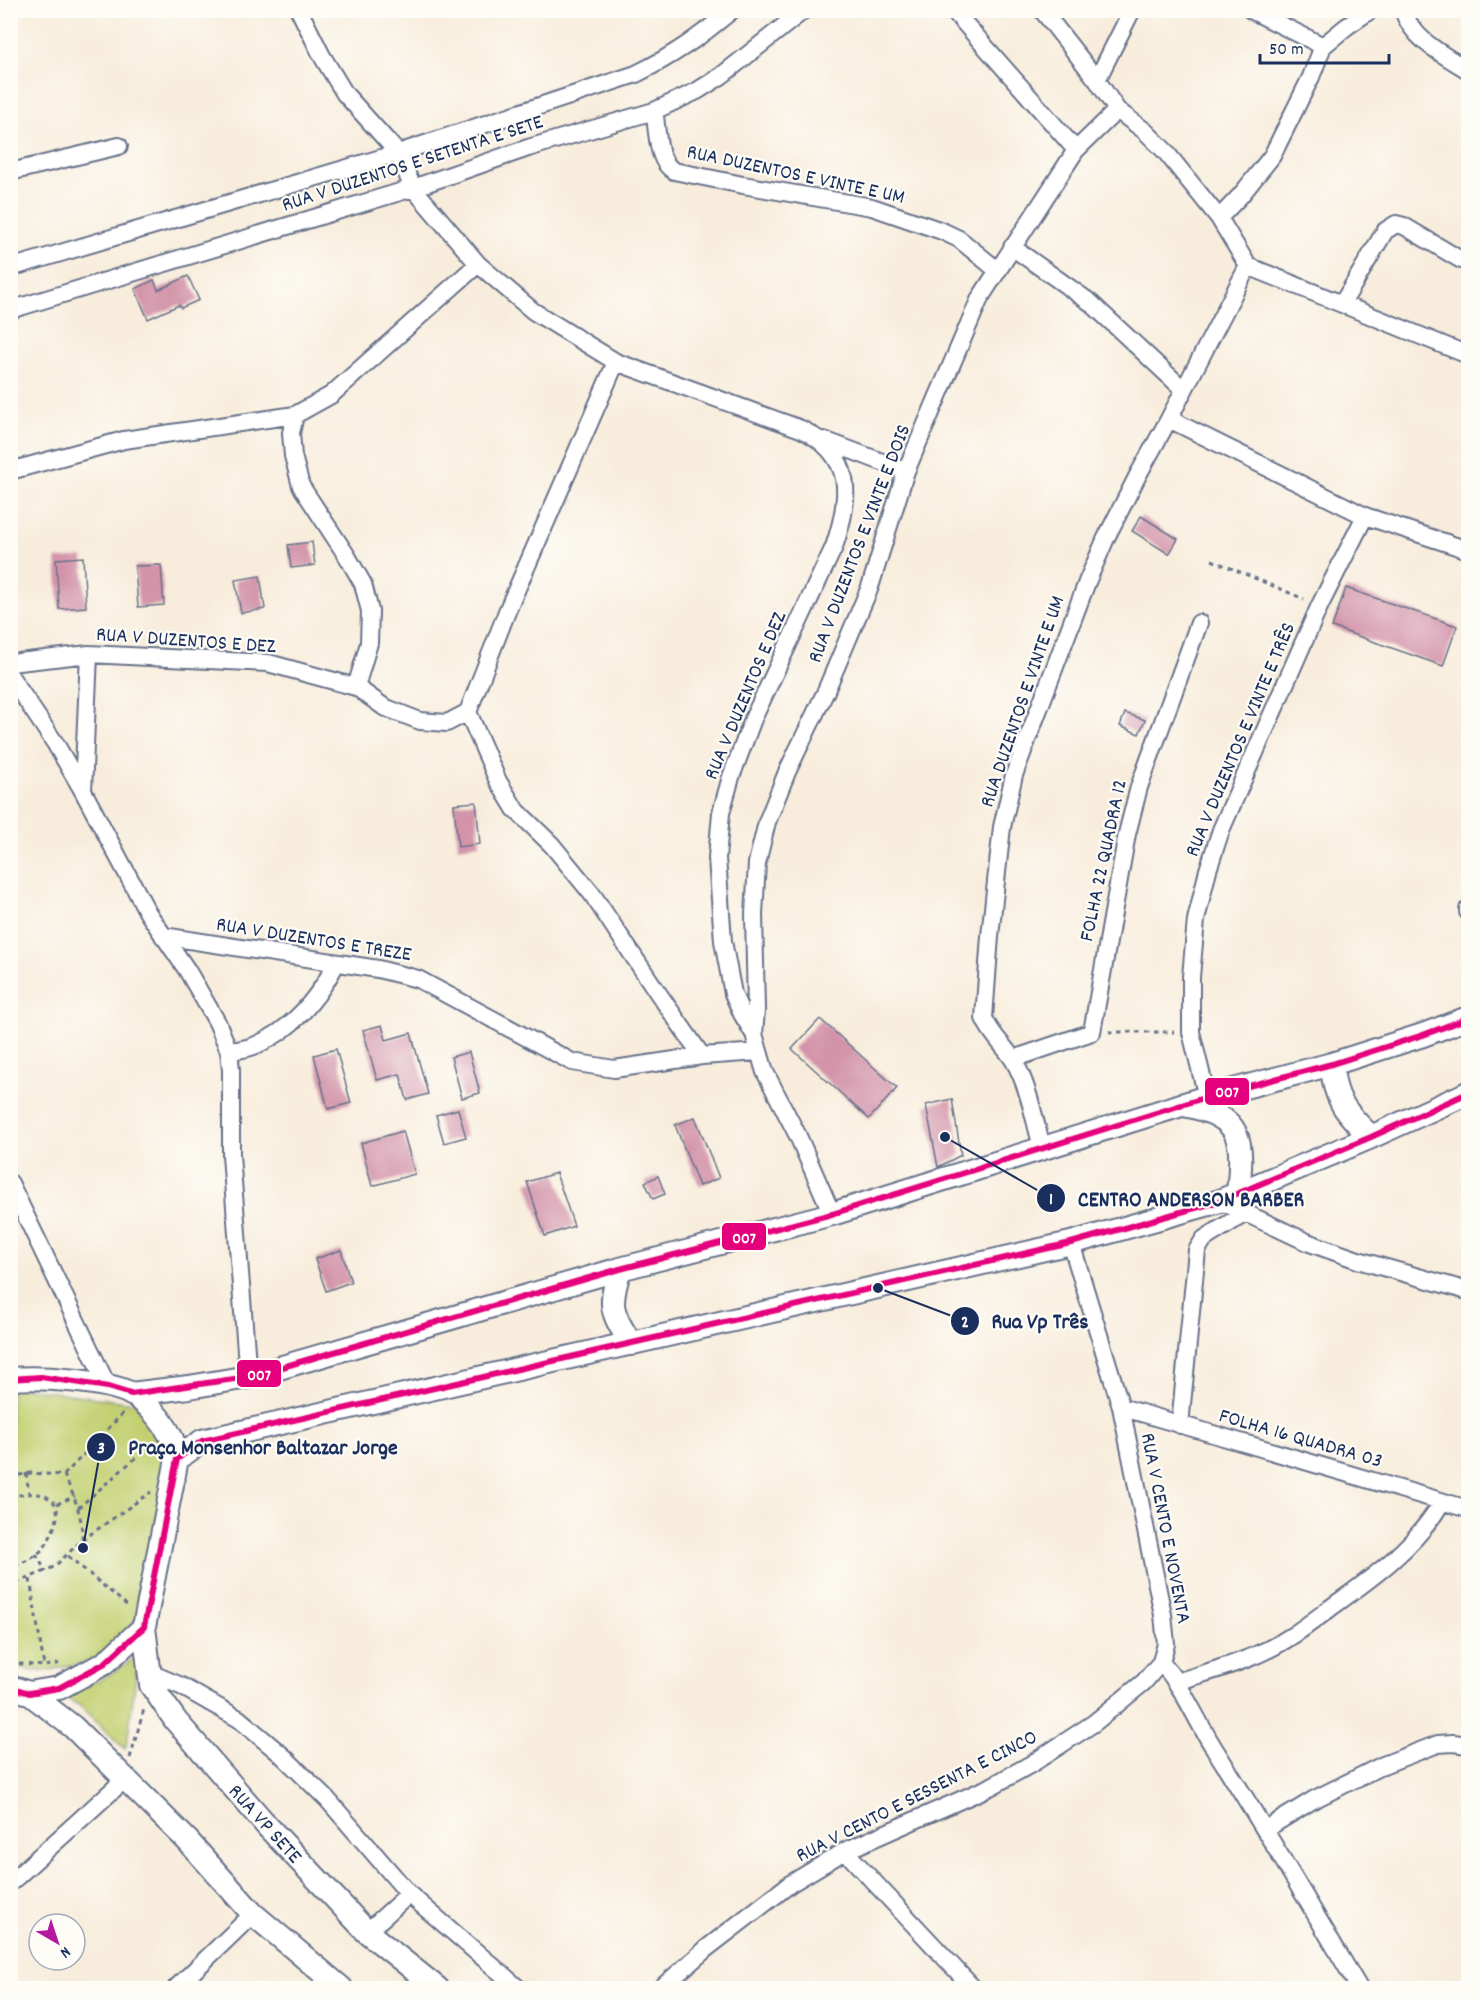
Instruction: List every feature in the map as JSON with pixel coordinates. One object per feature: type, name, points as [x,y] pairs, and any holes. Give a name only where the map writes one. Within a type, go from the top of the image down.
[{"type":"main road","points":[[131,1399],[248,1377],[620,1269],[832,1214],[1207,1097],[1332,1064],[1468,1018]]},
{"type":"main road","points":[[1332,1064],[1336,1094],[1342,1106],[1371,1137]]},
{"type":"main road","points":[[10,1378],[41,1377],[108,1387],[155,1414],[172,1438],[177,1459],[202,1441],[1071,1243],[1234,1203],[1468,1093]]},
{"type":"main road","points":[[1184,1105],[1207,1110],[1221,1117],[1230,1125],[1239,1140],[1241,1159],[1234,1203]]},
{"type":"main road","points":[[620,1269],[612,1300],[614,1314],[631,1344]]},
{"type":"main road","name":"RUA VP SETE","points":[[177,1459],[140,1620],[150,1679],[176,1721],[268,1827],[367,1932],[437,1989]]},
{"type":"main road","points":[[20,1690],[59,1688],[105,1663],[140,1620]]},
{"type":"main road","points":[[20,1690],[73,1727],[188,1841],[253,1914],[341,1989]]},
{"type":"street","name":"RUA V DUZENTOS E DEZ","points":[[299,10],[322,56],[345,94],[398,153],[413,188],[478,264],[533,311],[616,362],[790,425],[817,437],[832,452],[844,475],[845,503],[834,547],[753,719],[731,777],[721,813],[717,858],[723,941],[733,994],[754,1034],[765,1072],[798,1136],[832,1214]]},
{"type":"street","points":[[10,268],[398,153],[636,74],[677,53],[732,10]]},
{"type":"street","name":"RUA V DUZENTOS E SETENTA E SETE","points":[[10,310],[413,188],[528,148],[654,111],[697,91],[721,76],[804,10]]},
{"type":"street","points":[[953,10],[1076,150]]},
{"type":"street","points":[[1042,10],[1097,80],[1117,110],[1155,140],[1219,218],[1248,266],[1468,355]]},
{"type":"street","points":[[1097,80],[1132,10]]},
{"type":"street","points":[[1251,10],[1323,46]]},
{"type":"street","points":[[1219,218],[1242,195],[1272,156],[1311,77],[1323,46],[1371,10]]},
{"type":"street","points":[[1403,10],[1415,32],[1436,50],[1468,70]]},
{"type":"street","name":"RUA V DUZENTOS E VINTE E DOIS","points":[[754,1034],[756,1010],[754,924],[757,863],[767,822],[870,587],[906,471],[980,298],[1076,150],[1117,110]]},
{"type":"street","name":"RUA DUZENTOS E VINTE E UM","points":[[654,111],[663,160],[674,171],[872,207],[959,239],[997,270]]},
{"type":"street","points":[[10,172],[119,146]]},
{"type":"street","points":[[1342,304],[1385,231],[1396,224],[1404,226],[1461,261]]},
{"type":"street","points":[[1012,247],[1091,303],[1184,390]]},
{"type":"street","points":[[10,471],[124,440],[295,415],[331,395],[478,264]]},
{"type":"street","name":"RUA DUZENTOS E VINTE E UM","points":[[1042,1147],[1024,1081],[1013,1059],[989,1031],[984,1018],[1002,827],[1014,775],[1087,582],[1138,475],[1248,266]]},
{"type":"street","points":[[616,362],[508,609],[468,712],[498,781],[515,809],[552,845],[592,894],[702,1056]]},
{"type":"street","points":[[295,415],[291,433],[293,456],[301,486],[363,584],[370,610],[369,643],[356,687]]},
{"type":"street","points":[[1169,419],[1365,516],[1468,550]]},
{"type":"street","points":[[817,437],[906,471]]},
{"type":"street","name":"RUA V DUZENTOS E VINTE E TRÊS","points":[[1207,1097],[1191,1032],[1191,977],[1196,920],[1208,870],[1221,830],[1320,605],[1365,516]]},
{"type":"street","name":"FOLHA 22 QUADRA 12","points":[[1092,1032],[1127,834],[1139,787],[1199,623]]},
{"type":"street","name":"RUA V DUZENTOS E DEZ","points":[[10,663],[89,654],[268,663],[356,687],[384,706],[420,721],[447,723],[468,712]]},
{"type":"street","points":[[83,791],[89,654]]},
{"type":"street","points":[[10,676],[55,743],[83,791],[130,882],[187,970],[217,1022],[229,1052],[231,1155],[248,1377]]},
{"type":"street","name":"RUA V DUZENTOS E TREZE","points":[[163,936],[378,969],[418,979],[572,1062],[614,1069],[702,1056],[759,1052]]},
{"type":"street","points":[[229,1052],[255,1046],[282,1030],[309,1006],[336,964]]},
{"type":"street","points":[[1013,1059],[1092,1032]]},
{"type":"street","points":[[10,1183],[108,1387]]},
{"type":"street","points":[[1179,1425],[1197,1250],[1234,1203],[1307,1242],[1358,1260],[1468,1291]]},
{"type":"street","name":"RUA V CENTO E NOVENTA","points":[[1071,1243],[1121,1407],[1163,1615],[1166,1644],[1161,1662]]},
{"type":"street","name":"FOLHA 16 QUADRA 03","points":[[1121,1407],[1468,1509]]},
{"type":"street","points":[[1178,1682],[1257,1655],[1296,1635],[1384,1569],[1432,1518],[1442,1502]]},
{"type":"street","points":[[1161,1662],[1178,1682],[1211,1743],[1266,1829],[1359,1989]]},
{"type":"street","name":"RUA V CENTO E SESSENTA E CINCO","points":[[662,1988],[707,1948],[790,1884],[845,1851],[990,1787],[1033,1763],[1094,1723],[1144,1682],[1161,1662]]},
{"type":"street","points":[[150,1679],[182,1686],[239,1719],[283,1756],[327,1800],[409,1894],[518,1989]]},
{"type":"street","points":[[1266,1829],[1313,1800],[1383,1765],[1438,1744],[1468,1745]]},
{"type":"street","points":[[10,1883],[124,1780]]},
{"type":"street","points":[[845,1851],[973,1989]]},
{"type":"street","points":[[367,1932],[409,1894]]},
{"type":"street","points":[[176,1989],[253,1914]]},
{"type":"path","points":[[1212,560],[1320,605]]},
{"type":"path","points":[[1092,1032],[1191,1032]]},
{"type":"path","points":[[64,1475],[131,1399]]},
{"type":"path","points":[[78,1508],[161,1436]]},
{"type":"path","points":[[10,1477],[26,1473],[64,1475]]},
{"type":"path","points":[[26,1473],[29,1493]]},
{"type":"path","points":[[64,1475],[75,1496],[82,1540]]},
{"type":"path","points":[[10,1586],[46,1572],[68,1556],[82,1540],[155,1489]]},
{"type":"path","points":[[10,1498],[29,1493],[45,1495],[57,1504],[59,1512],[57,1523],[45,1547],[27,1561],[10,1568]]},
{"type":"path","points":[[57,1504],[75,1496]]},
{"type":"path","points":[[36,1554],[46,1572]]},
{"type":"path","points":[[68,1556],[140,1620]]},
{"type":"path","points":[[30,1579],[44,1666]]},
{"type":"path","points":[[10,1663],[44,1666],[65,1662]]},
{"type":"path","points":[[124,1780],[150,1679]]},
{"type":"green space","points":[[11,1388],[140,1404],[169,1451],[136,1620],[98,1658],[85,1663],[43,1671],[24,1670],[11,1666]]},
{"type":"green space","points":[[139,1654],[125,1749],[79,1705],[59,1694],[82,1688],[102,1679]]},
{"type":"building","points":[[188,276],[199,300],[181,308],[179,305],[148,319],[135,289],[154,280],[158,290]]},
{"type":"building","points":[[1141,516],[1178,539],[1169,554],[1132,531]]},
{"type":"building","points":[[312,542],[315,565],[291,568],[288,545]]},
{"type":"building","points":[[83,557],[86,607],[59,609],[56,559]]},
{"type":"building","points":[[161,565],[164,605],[138,607],[135,566]]},
{"type":"building","points":[[260,576],[265,609],[241,613],[235,580]]},
{"type":"building","points":[[1346,588],[1457,626],[1443,666],[1332,627]]},
{"type":"building","points":[[1125,713],[1145,720],[1139,734],[1120,726]]},
{"type":"building","points":[[476,802],[480,844],[458,847],[454,804]]},
{"type":"building","points":[[820,1019],[897,1088],[869,1119],[792,1049]]},
{"type":"building","points":[[382,1025],[386,1040],[411,1033],[428,1094],[407,1100],[400,1074],[377,1080],[363,1030]]},
{"type":"building","points":[[336,1049],[351,1103],[328,1109],[314,1055]]},
{"type":"building","points":[[469,1052],[480,1093],[462,1098],[451,1057]]},
{"type":"building","points":[[952,1099],[961,1155],[938,1167],[926,1105]]},
{"type":"building","points":[[458,1109],[466,1137],[444,1143],[436,1115]]},
{"type":"building","points":[[695,1117],[719,1178],[699,1186],[675,1125]]},
{"type":"building","points":[[403,1131],[415,1174],[372,1186],[361,1143]]},
{"type":"building","points":[[556,1173],[574,1226],[545,1236],[527,1182]]},
{"type":"building","points":[[658,1176],[665,1194],[653,1199],[645,1182]]},
{"type":"building","points":[[341,1250],[351,1282],[326,1291],[315,1259]]},
{"type":"transit line","name":"007","points":[[10,1379],[41,1377],[108,1387],[131,1394],[248,1377],[620,1269],[832,1214],[1207,1097],[1332,1064],[1468,1018]]},
{"type":"transit line","name":"007","points":[[10,1687],[29,1693],[59,1688],[105,1663],[144,1627],[177,1459],[202,1441],[1071,1243],[1220,1201],[1468,1093]]},
{"type":"place","name":"CENTRO ANDERSON BARBER","points":[[945,1137]]},
{"type":"place","name":"Rua Vp Três","points":[[878,1288]]},
{"type":"place","name":"Praça Monsenhor Baltazar Jorge","points":[[83,1548]]}]
